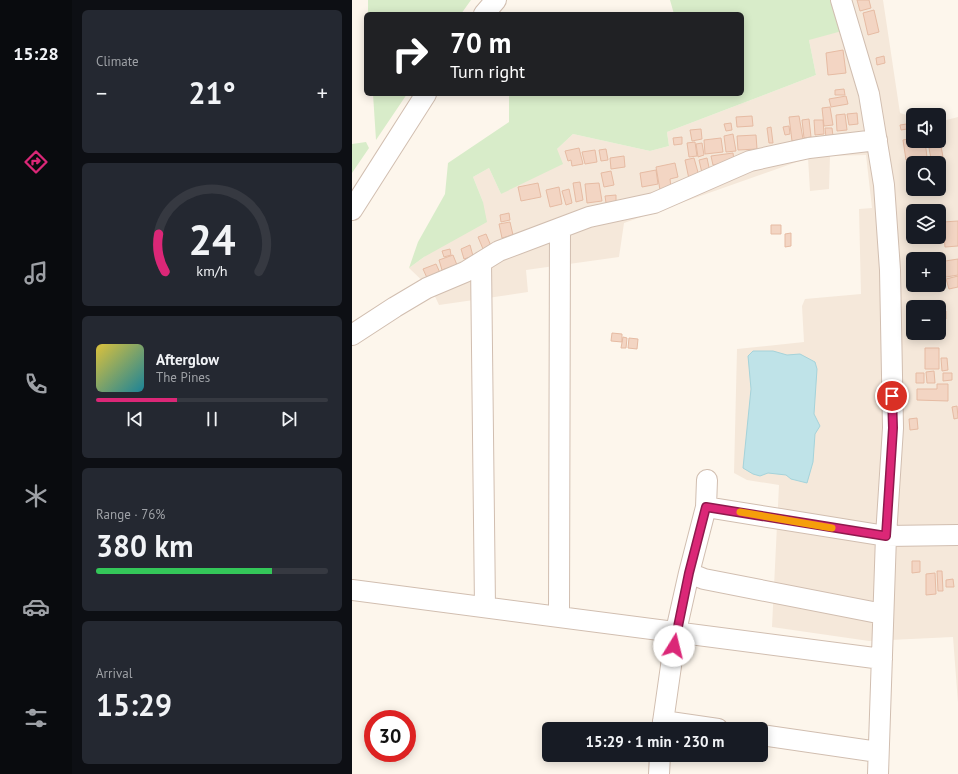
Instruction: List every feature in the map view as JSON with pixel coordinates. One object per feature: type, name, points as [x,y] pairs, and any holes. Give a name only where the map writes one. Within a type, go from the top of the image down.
[{"type":"street","points":[[486,12],[496,0]]},
{"type":"street","points":[[841,0],[869,94],[884,185],[890,270],[893,428],[886,536],[878,774]]},
{"type":"street","points":[[352,210],[425,96]]},
{"type":"street","points":[[352,336],[427,288],[465,272],[500,251],[589,217],[654,203],[750,161],[809,148],[877,140]]},
{"type":"street","points":[[559,616],[560,228]]},
{"type":"street","points":[[481,262],[485,607]]},
{"type":"street","points":[[662,722],[676,631],[706,507],[707,480]]},
{"type":"street","points":[[706,507],[886,536],[957,540]]},
{"type":"street","points":[[689,573],[704,579],[883,614]]},
{"type":"street","points":[[352,590],[882,659]]},
{"type":"street","points":[[768,736],[878,752]]},
{"type":"street","points":[[659,774],[660,762]]},
{"type":"shaded area","points":[[833,0],[883,0],[900,113],[906,115],[906,148],[946,148],[946,120],[958,117],[958,703],[953,637],[869,641],[772,627],[779,485],[747,480],[734,473],[737,349],[804,342],[802,306],[805,299],[861,294],[859,209],[872,208],[866,155],[830,156],[829,189],[810,191],[808,158],[624,223],[619,257],[526,270],[528,292],[439,305],[432,290],[409,268],[424,257],[483,202],[473,177],[489,168],[501,194],[557,149],[573,134],[650,151],[669,146],[667,132],[816,75],[809,40]]},
{"type":"green space","points":[[368,0],[471,0],[462,12],[368,12]]},
{"type":"green space","points":[[670,0],[833,0],[842,31],[809,40],[816,75],[667,132],[669,146],[650,151],[573,134],[557,149],[563,164],[501,194],[489,168],[473,177],[483,202],[487,222],[424,257],[409,268],[418,242],[445,194],[448,163],[509,122],[509,96],[744,96],[744,12],[673,12]]},
{"type":"green space","points":[[373,96],[406,96],[376,140]]},
{"type":"green space","points":[[366,142],[369,148],[352,173],[352,144]]},
{"type":"water","points":[[753,351],[773,351],[787,355],[800,354],[815,362],[817,369],[814,414],[820,426],[815,434],[813,462],[807,483],[791,479],[786,475],[768,473],[760,476],[743,468],[751,389],[748,356]]},
{"type":"building","points":[[857,0],[869,0],[871,8],[860,11]]},
{"type":"building","points":[[874,10],[879,32],[868,35],[863,13]]},
{"type":"building","points":[[843,50],[846,73],[828,75],[826,53]]},
{"type":"building","points":[[884,56],[885,63],[877,65],[876,58]]},
{"type":"building","points":[[844,89],[845,95],[835,95],[835,90]]},
{"type":"building","points":[[846,96],[848,104],[831,107],[829,99]]},
{"type":"building","points":[[830,107],[833,125],[824,126],[822,108]]},
{"type":"building","points":[[857,113],[858,124],[849,125],[847,114]]},
{"type":"building","points":[[845,114],[847,130],[837,131],[836,115]]},
{"type":"building","points":[[752,116],[753,126],[737,127],[736,117]]},
{"type":"building","points":[[799,116],[803,139],[792,141],[789,117]]},
{"type":"building","points":[[809,119],[811,137],[804,138],[802,120]]},
{"type":"building","points":[[814,120],[823,120],[824,134],[815,135]]},
{"type":"building","points":[[731,123],[732,130],[726,131],[724,124]]},
{"type":"building","points":[[906,124],[906,129],[901,130],[900,125]]},
{"type":"building","points":[[789,126],[790,134],[785,135],[783,127]]},
{"type":"building","points":[[771,127],[773,143],[769,143],[767,128]]},
{"type":"building","points":[[825,128],[832,128],[833,136],[826,137]]},
{"type":"building","points":[[701,129],[702,139],[692,141],[690,130]]},
{"type":"building","points":[[733,134],[736,151],[726,152],[724,136]]},
{"type":"building","points":[[756,135],[757,149],[738,150],[737,136]]},
{"type":"building","points":[[682,137],[682,144],[674,145],[673,138]]},
{"type":"building","points":[[721,138],[723,152],[705,154],[704,140]]},
{"type":"building","points":[[906,139],[906,148],[926,148],[927,156],[906,156],[906,160],[903,140]]},
{"type":"building","points":[[695,142],[697,156],[689,157],[687,143]]},
{"type":"building","points":[[702,143],[704,155],[698,157],[696,144]]},
{"type":"building","points":[[579,148],[583,164],[572,166],[571,160],[568,161],[565,151]]},
{"type":"building","points":[[929,148],[941,148],[943,156],[930,156]]},
{"type":"building","points":[[606,149],[608,160],[601,161],[599,150]]},
{"type":"building","points":[[595,150],[597,162],[585,164],[582,152]]},
{"type":"building","points":[[733,153],[734,161],[713,165],[711,156]]},
{"type":"building","points":[[624,156],[625,167],[611,169],[610,158]]},
{"type":"building","points":[[694,158],[699,176],[689,179],[685,160]]},
{"type":"building","points":[[707,158],[710,172],[702,173],[699,160]]},
{"type":"building","points":[[675,163],[678,177],[670,179],[671,188],[660,190],[656,167]]},
{"type":"building","points":[[656,170],[658,184],[642,187],[640,173]]},
{"type":"building","points":[[611,171],[614,185],[604,187],[601,173]]},
{"type":"building","points":[[580,182],[583,200],[576,202],[573,183]]},
{"type":"building","points":[[538,183],[541,197],[521,201],[518,187]]},
{"type":"building","points":[[599,183],[602,201],[587,203],[585,184]]},
{"type":"building","points":[[559,187],[562,204],[550,207],[546,190]]},
{"type":"building","points":[[569,189],[572,203],[566,205],[562,191]]},
{"type":"building","points":[[616,195],[616,202],[606,203],[605,196]]},
{"type":"building","points":[[509,213],[510,220],[501,222],[500,215]]},
{"type":"building","points":[[958,221],[958,246],[945,247],[946,222]]},
{"type":"building","points":[[510,222],[513,235],[502,238],[499,224]]},
{"type":"building","points":[[771,225],[781,225],[781,234],[771,234]]},
{"type":"building","points":[[791,233],[791,246],[785,247],[785,234]]},
{"type":"building","points":[[486,234],[491,246],[483,249],[478,237]]},
{"type":"building","points":[[470,245],[473,256],[464,259],[461,249]]},
{"type":"building","points":[[450,249],[451,255],[444,257],[442,251]]},
{"type":"building","points":[[453,255],[457,265],[442,270],[439,260]]},
{"type":"building","points":[[958,259],[958,275],[946,277],[946,261]]},
{"type":"building","points":[[436,264],[441,275],[428,280],[423,269]]},
{"type":"building","points":[[958,276],[958,287],[949,289],[946,279]]},
{"type":"building","points":[[612,333],[622,334],[622,342],[611,341]]},
{"type":"building","points":[[623,337],[627,338],[626,348],[621,348]]},
{"type":"building","points":[[629,338],[638,339],[637,349],[628,348]]},
{"type":"building","points":[[925,348],[939,348],[939,369],[925,369]]},
{"type":"building","points":[[941,358],[947,358],[948,370],[942,371]]},
{"type":"building","points":[[934,371],[935,383],[927,383],[926,372]]},
{"type":"building","points":[[916,373],[924,373],[924,383],[916,383]]},
{"type":"building","points":[[943,373],[952,373],[952,380],[943,381]]},
{"type":"building","points":[[937,384],[948,384],[948,401],[917,400],[917,389],[937,389]]},
{"type":"building","points":[[957,406],[958,418],[954,419],[952,407]]},
{"type":"building","points":[[917,418],[918,429],[910,430],[909,419]]},
{"type":"building","points":[[912,561],[920,561],[920,572],[912,573]]},
{"type":"building","points":[[937,571],[942,571],[943,591],[938,591]]},
{"type":"building","points":[[935,573],[936,594],[926,595],[926,574]]},
{"type":"building","points":[[953,579],[954,587],[946,587],[946,580]]},
{"type":"slow traffic","points":[[740,512],[832,528]]},
{"type":"route","points":[[674,646],[689,573],[706,507],[886,536],[893,428],[892,396]]}]
